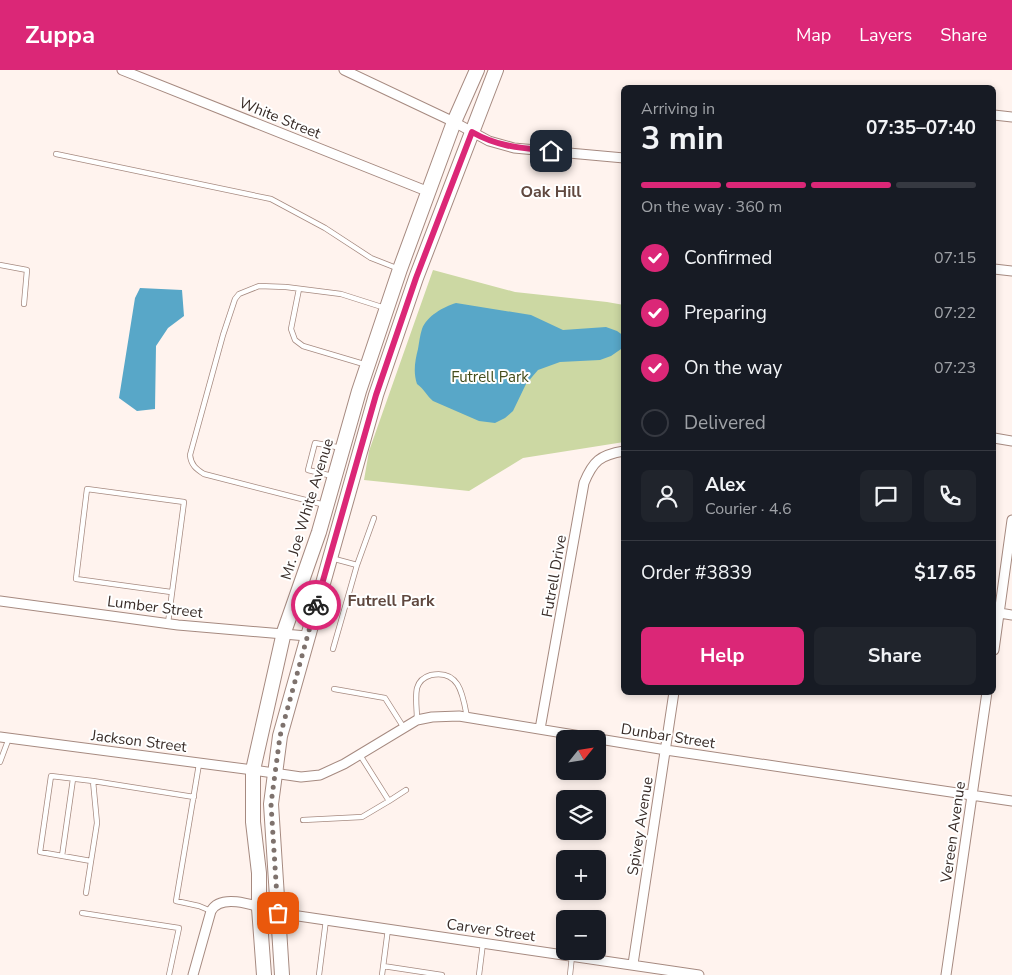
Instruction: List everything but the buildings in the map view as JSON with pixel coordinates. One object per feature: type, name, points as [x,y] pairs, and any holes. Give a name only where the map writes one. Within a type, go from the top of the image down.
[{"type":"main road","name":"Mr. Joe White Avenue","points":[[264,975],[259,908],[259,873],[252,822],[253,770],[284,632],[327,506],[368,366],[400,270],[454,122],[478,70]]},
{"type":"main road","points":[[282,975],[271,804],[280,736],[376,395],[416,278],[496,70]]},
{"type":"street","name":"White Street","points":[[122,70],[429,192]]},
{"type":"street","points":[[344,70],[454,122],[489,141],[514,148],[621,158]]},
{"type":"street","points":[[996,115],[1012,117]]},
{"type":"street","points":[[996,269],[1012,271]]},
{"type":"street","points":[[996,438],[1012,441]]},
{"type":"street","name":"Futrell Drive","points":[[540,729],[584,483],[590,469],[598,459],[610,454],[621,452]]},
{"type":"street","points":[[996,625],[1012,520]]},
{"type":"street","name":"Lumber Street","points":[[0,601],[168,623],[284,632],[307,636]]},
{"type":"street","points":[[997,612],[1012,615]]},
{"type":"street","name":"Spivey Avenue","points":[[633,964],[674,695]]},
{"type":"street","name":"Vereen Avenue","points":[[946,975],[987,695]]},
{"type":"street","name":"Dunbar Street","points":[[275,774],[301,777],[320,775],[360,755],[417,720],[432,717],[467,717],[666,750],[1012,801]]},
{"type":"street","name":"Jackson Street","points":[[4,738],[275,774]]},
{"type":"street","name":"Carver Street","points":[[211,910],[214,905],[222,901],[231,901],[278,913],[556,954]]},
{"type":"street","points":[[193,975],[211,910]]},
{"type":"street","name":"Carver Street","points":[[602,960],[699,975]]},
{"type":"lane","points":[[56,154],[271,199],[325,228],[372,258],[400,270]]},
{"type":"lane","points":[[0,265],[27,270],[24,304]]},
{"type":"lane","points":[[327,506],[204,474],[196,470],[190,455],[223,335],[235,299],[239,294],[260,286],[340,294],[388,308]]},
{"type":"lane","points":[[299,289],[291,329],[295,340],[303,346],[368,366]]},
{"type":"lane","points":[[335,477],[308,470],[314,444],[343,448]]},
{"type":"lane","points":[[168,623],[184,502],[87,489],[76,579],[171,592]]},
{"type":"lane","points":[[333,648],[356,565],[374,518]]},
{"type":"lane","points":[[330,558],[356,565]]},
{"type":"lane","points":[[417,720],[417,689],[420,681],[435,675],[444,675],[456,682],[462,691],[467,717]]},
{"type":"lane","points":[[334,689],[385,698],[404,728]]},
{"type":"lane","points":[[0,762],[4,738]]},
{"type":"lane","points":[[360,755],[389,801]]},
{"type":"lane","points":[[199,763],[176,901],[211,910]]},
{"type":"lane","points":[[91,861],[40,852],[51,776],[194,796]]},
{"type":"lane","points":[[62,856],[73,779]]},
{"type":"lane","points":[[86,893],[97,823],[93,781]]},
{"type":"lane","points":[[303,820],[362,816],[406,790]]},
{"type":"lane","points":[[82,913],[180,928],[169,975]]},
{"type":"lane","points":[[319,975],[326,920]]},
{"type":"lane","points":[[382,975],[388,929]]},
{"type":"lane","points":[[479,975],[484,943]]},
{"type":"lane","points":[[570,975],[572,960]]},
{"type":"lane","points":[[383,966],[442,975]]},
{"type":"green space","name":"Futrell Park","points":[[433,270],[515,292],[621,304],[621,442],[523,458],[469,491],[364,480],[369,451]]},
{"type":"water","points":[[140,288],[182,290],[184,316],[168,328],[156,346],[155,409],[137,411],[119,398],[135,298]]},
{"type":"water","points":[[456,303],[531,315],[563,330],[606,327],[621,334],[621,349],[611,356],[600,360],[560,362],[538,370],[526,384],[513,411],[505,418],[495,423],[479,421],[433,401],[417,384],[415,362],[422,329],[428,320],[446,307]]},
{"type":"way so far","points":[[278,913],[271,804],[280,736],[316,605]]},
{"type":"district","name":"Oak Hill","points":[[551,192]]},
{"type":"district","name":"Futrell Park","points":[[391,601]]},
{"type":"route","points":[[316,605],[376,395],[416,278],[472,132],[489,141],[514,148],[551,151]]}]
